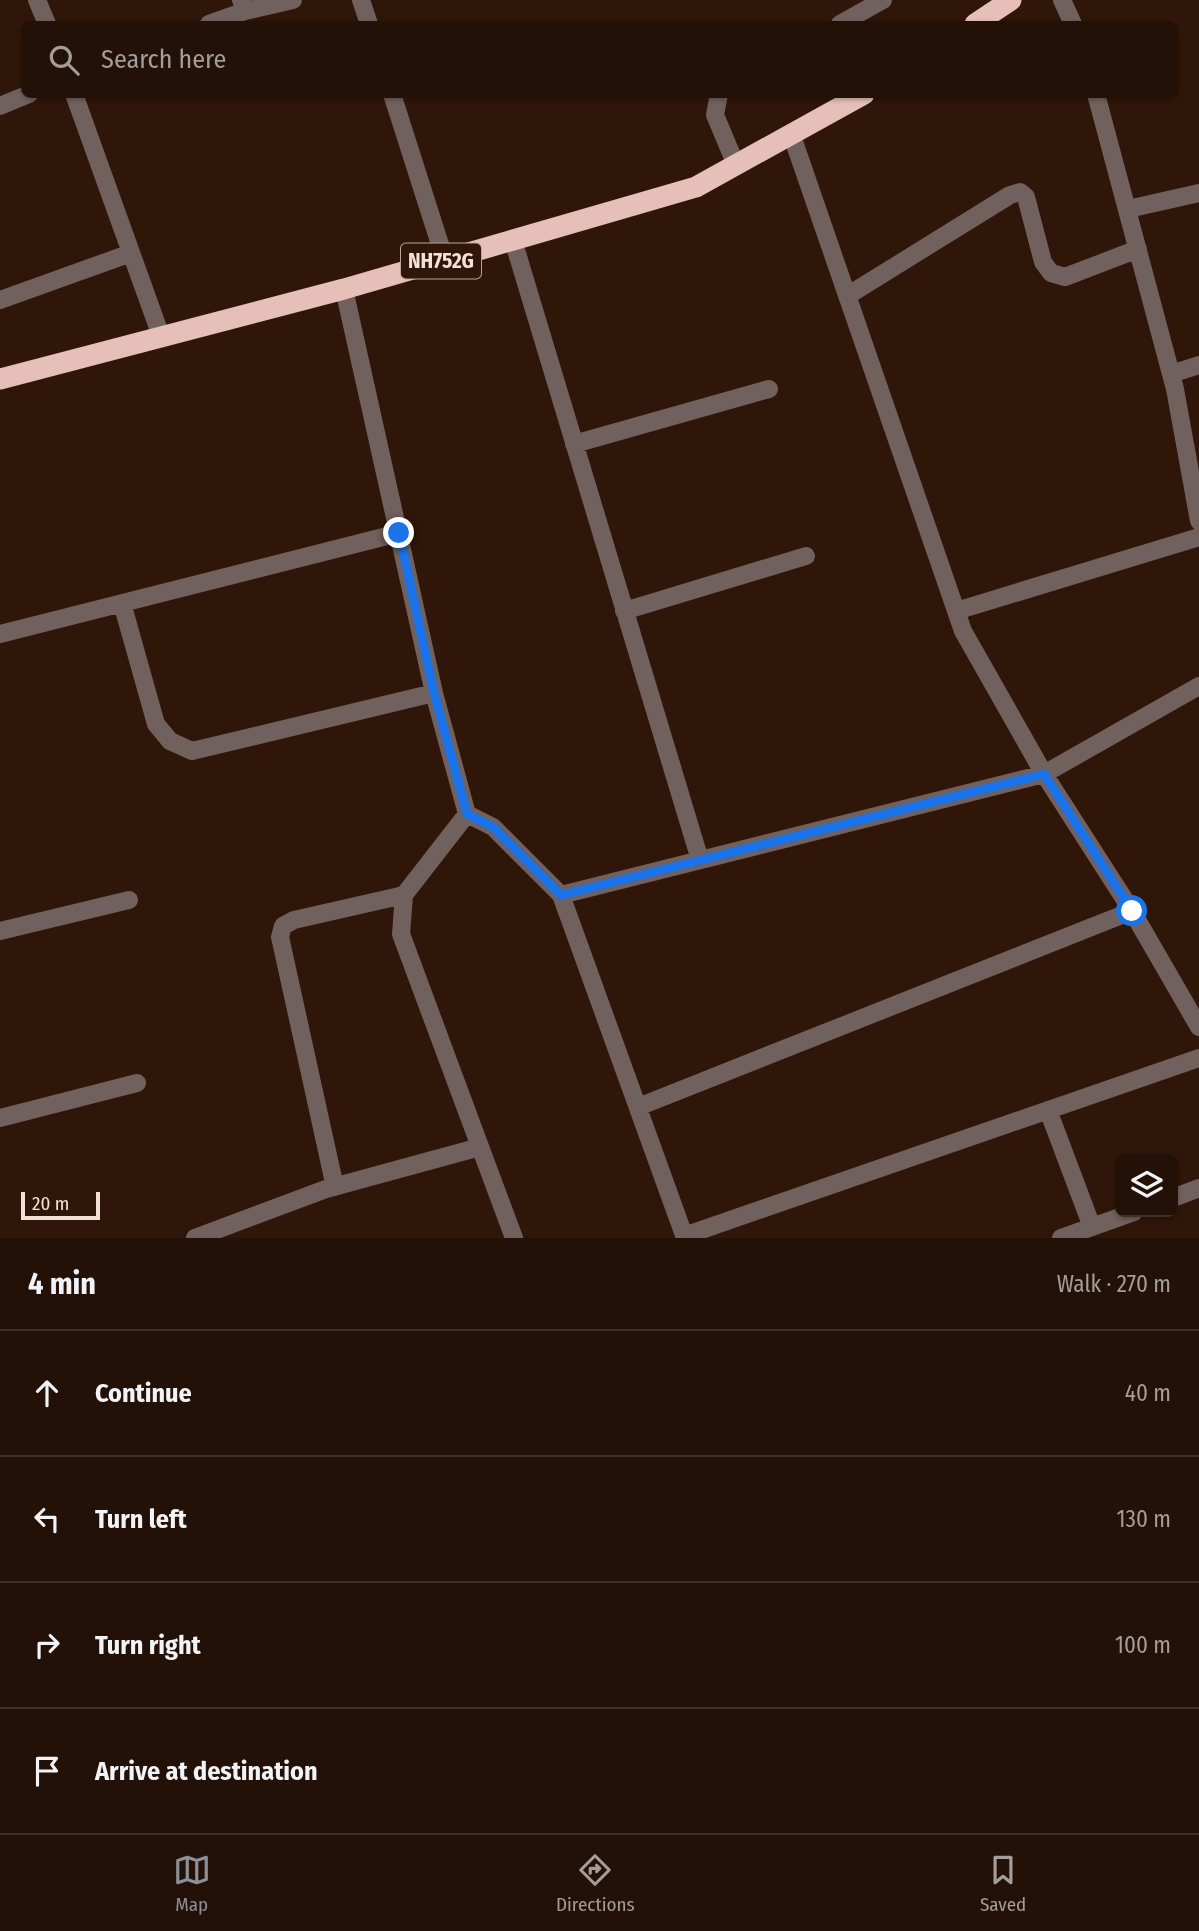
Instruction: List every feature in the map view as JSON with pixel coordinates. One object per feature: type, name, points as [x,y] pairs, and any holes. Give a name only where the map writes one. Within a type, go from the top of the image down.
[{"type":"highway","points":[[980,21],[1011,0]]},
{"type":"highway","name":"NH752G","points":[[0,379],[344,289],[696,187],[857,98]]},
{"type":"street","points":[[37,0],[46,21]]},
{"type":"street","points":[[214,21],[243,5],[293,0]]},
{"type":"street","points":[[361,0],[368,21]]},
{"type":"street","points":[[846,21],[882,0]]},
{"type":"street","points":[[1062,0],[1072,21]]},
{"type":"street","points":[[0,106],[21,97]]},
{"type":"street","points":[[75,98],[161,336]]},
{"type":"street","points":[[393,98],[445,260]]},
{"type":"street","points":[[718,98],[715,115],[736,165]]},
{"type":"street","points":[[1097,98],[1171,374],[1196,494],[1199,521]]},
{"type":"street","points":[[792,136],[963,631],[1044,774],[1132,911],[1199,1027]]},
{"type":"street","points":[[847,296],[1010,195],[1020,192],[1026,197],[1043,262],[1051,273],[1065,277],[1139,249]]},
{"type":"street","points":[[1128,209],[1199,193]]},
{"type":"street","points":[[513,240],[700,860]]},
{"type":"street","points":[[0,300],[131,253]]},
{"type":"street","points":[[344,289],[434,693],[467,814],[493,827],[561,895],[684,1237],[1199,1058]]},
{"type":"street","points":[[1171,374],[1199,365]]},
{"type":"street","points":[[574,444],[769,389]]},
{"type":"street","points":[[0,634],[399,533]]},
{"type":"street","points":[[956,611],[1199,537]]},
{"type":"street","points":[[624,611],[806,556]]},
{"type":"street","points":[[122,603],[156,724],[170,741],[192,751],[434,693]]},
{"type":"street","points":[[561,895],[1044,774],[1199,686]]},
{"type":"street","points":[[467,814],[404,895],[401,934],[514,1238]]},
{"type":"street","points":[[331,1188],[280,937],[283,926],[294,920],[404,895]]},
{"type":"street","points":[[0,931],[129,900]]},
{"type":"street","points":[[638,1107],[1132,911]]},
{"type":"street","points":[[0,1118],[137,1083]]},
{"type":"street","points":[[1048,1110],[1092,1227]]},
{"type":"street","points":[[195,1238],[331,1188],[480,1147]]},
{"type":"street","points":[[1178,1196],[1199,1188]]},
{"type":"street","points":[[1061,1238],[1120,1217]]},
{"type":"route","points":[[399,533],[434,693],[467,814],[493,827],[561,895],[1044,774],[1132,911]]}]
